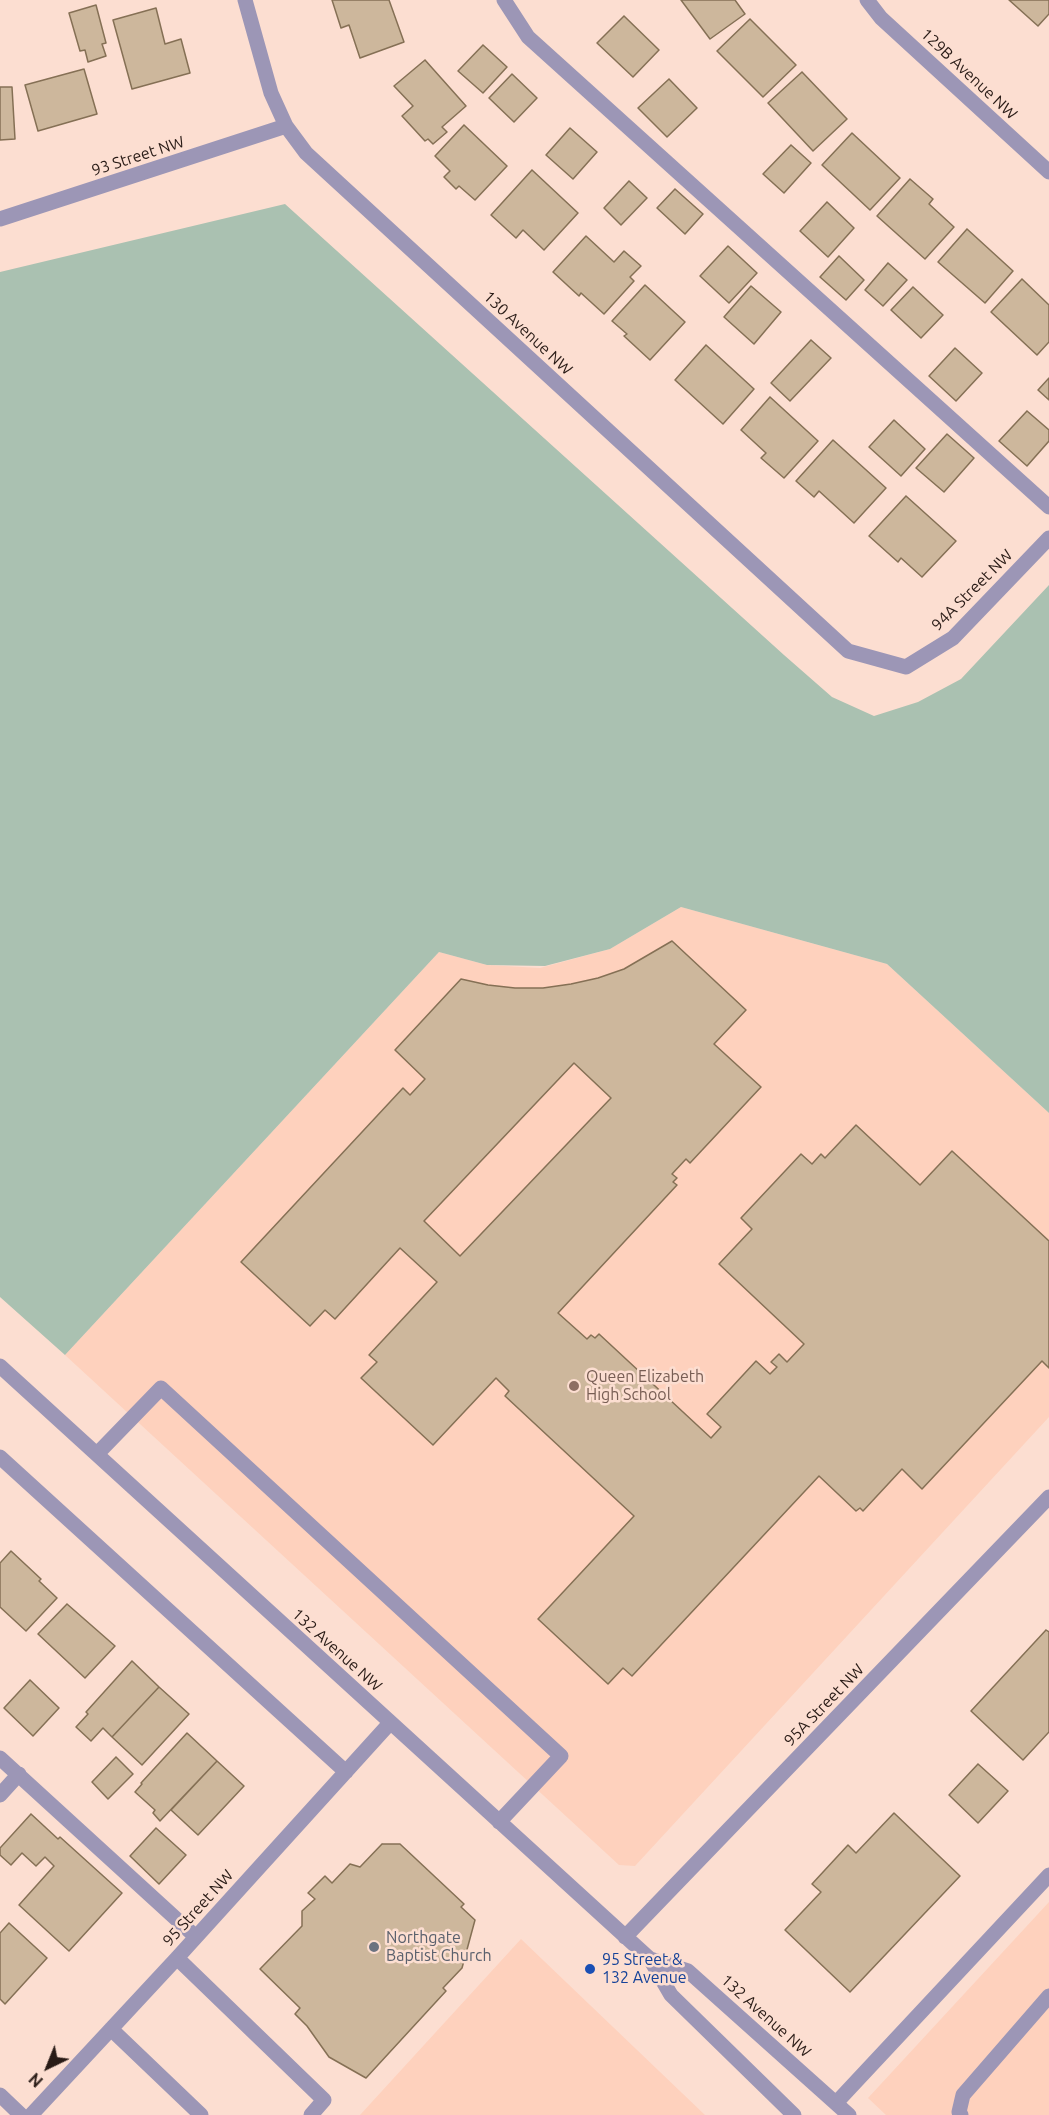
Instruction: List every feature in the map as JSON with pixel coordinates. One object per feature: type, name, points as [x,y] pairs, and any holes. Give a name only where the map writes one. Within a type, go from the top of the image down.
[{"type":"street","name":"130 Avenue NW","points":[[245,0],[271,93],[286,126],[306,153],[848,651]]},
{"type":"street","points":[[504,0],[528,37],[1049,507]]},
{"type":"street","name":"129B Avenue NW","points":[[867,0],[881,18],[1049,172]]},
{"type":"street","name":"93 Street NW","points":[[0,219],[286,126]]},
{"type":"street","name":"94A Street NW","points":[[848,651],[906,667],[953,638],[1049,538]]},
{"type":"street","name":"132 Avenue NW","points":[[0,1366],[650,1959],[671,1995],[794,2115]]},
{"type":"street","points":[[97,1454],[161,1388],[561,1756],[499,1822]]},
{"type":"street","points":[[0,1457],[346,1772]]},
{"type":"street","name":"95A Street NW","points":[[625,1937],[1049,1497]]},
{"type":"street","name":"95 Street NW","points":[[31,2115],[390,1723]]},
{"type":"street","points":[[0,1758],[196,1937]]},
{"type":"street","points":[[0,1795],[19,1774]]},
{"type":"street","points":[[836,2103],[1049,1875]]},
{"type":"street","points":[[177,1958],[324,2100],[310,2115]]},
{"type":"street","name":"132 Avenue NW","points":[[650,1959],[688,1971],[849,2115]]},
{"type":"street","points":[[961,2115],[959,2112],[963,2095],[1049,1996]]},
{"type":"street","points":[[111,2029],[201,2115]]},
{"type":"street","points":[[0,2095],[21,2115]]},
{"type":"shaded area","name":"Queen Elizabeth High School","points":[[681,907],[887,964],[1049,1113],[1049,1417],[635,1866],[619,1865],[65,1355],[439,952],[487,965],[540,968],[610,949]]},
{"type":"shaded area","points":[[1049,1902],[1049,2115],[886,2115],[868,2098]]},
{"type":"shaded area","points":[[521,1939],[705,2115],[360,2115]]},
{"type":"green space","points":[[285,204],[832,697],[874,716],[918,702],[961,679],[1049,585],[1049,1113],[887,964],[681,907],[610,949],[545,966],[487,965],[439,952],[65,1355],[0,1297],[0,272]]},
{"type":"building","points":[[332,0],[389,0],[404,42],[360,58],[349,25],[341,28]]},
{"type":"building","points":[[681,0],[735,0],[745,14],[710,39]]},
{"type":"building","points":[[1009,0],[1049,0],[1049,14],[1038,26]]},
{"type":"building","points":[[96,5],[106,43],[102,44],[106,56],[88,62],[85,50],[80,51],[69,13]]},
{"type":"building","points":[[156,8],[165,44],[181,39],[190,73],[132,89],[113,20]]},
{"type":"building","points":[[624,16],[659,50],[633,77],[597,43]]},
{"type":"building","points":[[750,19],[796,65],[763,97],[717,51]]},
{"type":"building","points":[[483,45],[507,67],[483,93],[458,71]]},
{"type":"building","points":[[425,60],[466,106],[442,127],[447,132],[433,144],[428,139],[425,141],[402,116],[413,106],[394,86]]},
{"type":"building","points":[[84,69],[97,114],[38,131],[25,85]]},
{"type":"building","points":[[802,72],[847,119],[813,151],[768,103]]},
{"type":"building","points":[[512,74],[537,98],[514,122],[489,98]]},
{"type":"building","points":[[669,79],[697,108],[667,137],[638,108]]},
{"type":"building","points":[[0,87],[12,87],[15,139],[0,140]]},
{"type":"building","points":[[464,125],[507,166],[475,200],[459,186],[456,189],[444,177],[450,171],[435,156]]},
{"type":"building","points":[[570,128],[597,152],[573,179],[546,155]]},
{"type":"building","points":[[852,133],[900,178],[870,210],[822,165]]},
{"type":"building","points":[[791,145],[811,163],[784,193],[763,174]]},
{"type":"building","points":[[532,170],[578,213],[544,250],[523,230],[516,238],[491,215]]},
{"type":"building","points":[[910,179],[933,199],[929,204],[954,227],[925,259],[877,216]]},
{"type":"building","points":[[629,181],[647,198],[621,225],[604,208]]},
{"type":"building","points":[[675,189],[703,214],[685,234],[657,208]]},
{"type":"building","points":[[827,202],[854,228],[828,257],[800,231]]},
{"type":"building","points":[[967,229],[1013,271],[985,303],[938,262]]},
{"type":"building","points":[[586,236],[614,262],[624,251],[641,266],[630,277],[634,281],[604,314],[581,293],[579,296],[553,272]]},
{"type":"building","points":[[728,246],[757,273],[729,303],[700,276]]},
{"type":"building","points":[[839,256],[864,280],[846,300],[820,277]]},
{"type":"building","points":[[888,263],[907,280],[883,306],[865,290]]},
{"type":"building","points":[[1022,279],[1049,305],[1049,342],[1037,355],[991,312]]},
{"type":"building","points":[[645,285],[685,322],[650,360],[624,336],[627,334],[612,321]]},
{"type":"building","points":[[751,286],[781,312],[754,344],[724,317]]},
{"type":"building","points":[[913,287],[943,315],[921,338],[891,310]]},
{"type":"building","points":[[811,340],[831,358],[790,401],[771,383]]},
{"type":"building","points":[[706,345],[754,389],[723,424],[675,380]]},
{"type":"building","points":[[955,348],[982,373],[956,401],[929,376]]},
{"type":"building","points":[[1049,378],[1049,400],[1038,390]]},
{"type":"building","points":[[770,397],[818,441],[784,478],[761,458],[766,453],[741,430]]},
{"type":"building","points":[[1027,411],[1049,430],[1049,441],[1027,466],[999,441]]},
{"type":"building","points":[[894,420],[925,449],[901,476],[869,447]]},
{"type":"building","points":[[947,434],[974,458],[944,492],[916,468]]},
{"type":"building","points":[[833,440],[886,488],[854,523],[819,491],[814,497],[796,481]]},
{"type":"building","points":[[906,496],[956,541],[922,577],[901,558],[898,562],[869,536]]},
{"type":"building","points":[[672,941],[746,1010],[714,1044],[761,1087],[690,1163],[686,1159],[672,1174],[677,1178],[673,1182],[677,1185],[558,1313],[587,1339],[591,1335],[595,1338],[599,1334],[711,1438],[721,1427],[707,1414],[756,1361],[770,1374],[777,1367],[771,1362],[779,1354],[787,1362],[804,1344],[719,1264],[752,1229],[741,1218],[801,1154],[812,1164],[821,1154],[825,1158],[856,1125],[920,1185],[952,1151],[1049,1241],[1049,1368],[1042,1361],[922,1489],[902,1469],[863,1511],[860,1508],[856,1511],[819,1476],[632,1676],[623,1668],[608,1684],[538,1619],[634,1516],[505,1396],[509,1391],[496,1378],[433,1445],[361,1378],[377,1362],[369,1355],[437,1282],[400,1248],[335,1319],[325,1310],[310,1326],[241,1262],[403,1088],[410,1095],[425,1079],[395,1050],[461,979],[515,988],[543,988],[598,978],[624,969]],"holes":[[[574,1063],[611,1098],[460,1256],[424,1221]]]},
{"type":"building","points":[[11,1551],[41,1579],[39,1581],[57,1598],[26,1631],[0,1607],[0,1563]]},
{"type":"building","points":[[67,1604],[115,1646],[85,1678],[38,1634]]},
{"type":"building","points":[[1046,1630],[1049,1632],[1049,1732],[1023,1760],[971,1711]]},
{"type":"building","points":[[132,1661],[159,1687],[112,1737],[103,1728],[91,1741],[76,1727],[88,1714],[86,1712]]},
{"type":"building","points":[[30,1680],[59,1708],[33,1736],[4,1708]]},
{"type":"building","points":[[159,1687],[189,1714],[142,1765],[112,1737]]},
{"type":"building","points":[[187,1733],[217,1761],[160,1821],[153,1813],[155,1810],[135,1792]]},
{"type":"building","points":[[116,1757],[133,1774],[108,1799],[92,1782]]},
{"type":"building","points":[[217,1761],[244,1786],[198,1835],[171,1810]]},
{"type":"building","points":[[978,1764],[1008,1791],[978,1823],[949,1795]]},
{"type":"building","points":[[894,1813],[960,1876],[850,1992],[785,1930],[821,1892],[812,1884],[848,1845],[856,1853]]},
{"type":"building","points":[[31,1814],[122,1893],[69,1951],[19,1905],[54,1866],[45,1857],[36,1866],[22,1853],[11,1865],[0,1855],[0,1848]]},
{"type":"building","points":[[156,1828],[186,1855],[159,1884],[130,1856]]},
{"type":"building","name":"Northgate Baptist Church","points":[[382,1844],[400,1844],[464,1904],[461,1907],[475,1920],[462,1968],[443,1988],[446,1991],[366,2078],[329,2057],[307,2026],[295,2014],[300,2008],[260,1969],[302,1926],[302,1911],[315,1899],[308,1893],[325,1876],[332,1883],[350,1864],[360,1867]]},
{"type":"building","points":[[9,1923],[47,1958],[5,2004],[0,1999],[0,1933]]},
{"type":"place","name":"Queen Elizabeth High School","points":[[574,1386]]},
{"type":"place","name":"Northgate Baptist Church","points":[[374,1947]]},
{"type":"place","name":"95 Street & 132 Avenue","points":[[590,1969]]}]
